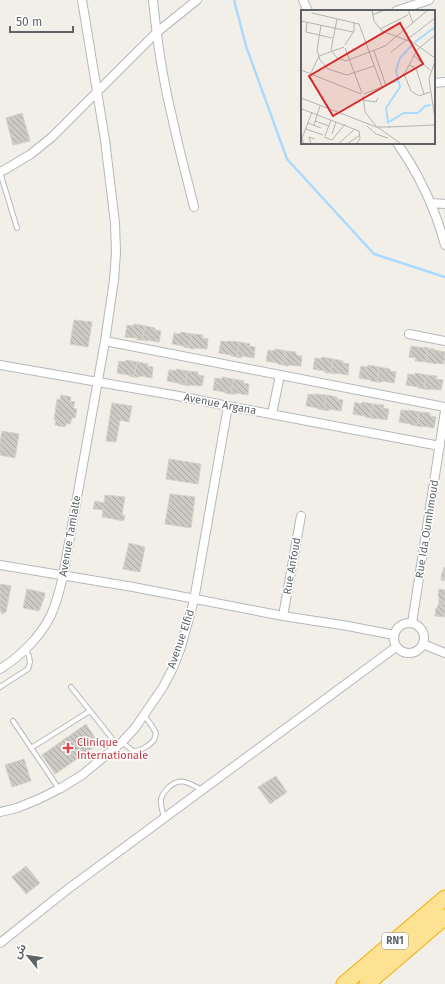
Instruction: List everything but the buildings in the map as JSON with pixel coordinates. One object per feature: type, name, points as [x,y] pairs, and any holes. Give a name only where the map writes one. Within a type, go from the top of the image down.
[{"type":"highway","name":"RN1","points":[[344,984],[445,898]]},
{"type":"highway","name":"RN1","points":[[367,984],[445,917]]},
{"type":"street","name":"Avenue Tamlalte","points":[[0,669],[16,658],[35,639],[44,627],[56,601],[63,576],[98,382],[114,280],[116,253],[115,223],[105,140],[82,0]]},
{"type":"street","points":[[153,0],[156,33],[172,120],[194,207]]},
{"type":"street","points":[[0,172],[31,154],[52,137],[156,33],[197,0]]},
{"type":"street","points":[[303,0],[308,10]]},
{"type":"street","points":[[399,10],[429,0]]},
{"type":"street","points":[[435,83],[445,82]]},
{"type":"street","points":[[398,144],[419,177],[431,203],[445,245]]},
{"type":"street","points":[[431,203],[445,204]]},
{"type":"street","points":[[409,334],[445,341]]},
{"type":"street","points":[[105,341],[445,407]]},
{"type":"street","name":"Avenue Argana","points":[[0,365],[184,396],[228,406],[440,446]]},
{"type":"street","points":[[272,414],[280,375]]},
{"type":"street","name":"Avenue Elfid","points":[[0,812],[17,808],[39,799],[82,775],[120,744],[135,728],[163,687],[173,668],[181,647],[194,600],[228,406]]},
{"type":"street","name":"Rue Ida Oumhmoud","points":[[412,623],[445,411]]},
{"type":"street","name":"Rue Anfoud","points":[[283,616],[301,516]]},
{"type":"street","points":[[0,565],[133,587],[194,600],[394,635]]},
{"type":"street","points":[[412,623],[421,628],[424,633],[423,644],[416,652],[405,653],[396,647],[394,635],[398,627],[402,624],[412,623]]},
{"type":"street","points":[[423,644],[445,652]]},
{"type":"street","points":[[0,943],[68,889],[396,647]]},
{"type":"lane","points":[[0,172],[17,228]]},
{"type":"lane","points":[[0,687],[28,669],[30,662],[29,656],[25,649]]},
{"type":"lane","points":[[71,687],[90,711],[120,744],[135,752],[142,749],[154,740],[156,734],[144,715]]},
{"type":"lane","points":[[31,748],[90,711]]},
{"type":"lane","points":[[13,721],[59,789]]},
{"type":"lane","points":[[164,819],[161,798],[165,791],[174,782],[183,781],[202,790]]},
{"type":"waterway","points":[[234,0],[246,46],[287,159],[374,254],[445,277]]},
{"type":"place","name":"Clinique Internationale","points":[[68,748]]}]
